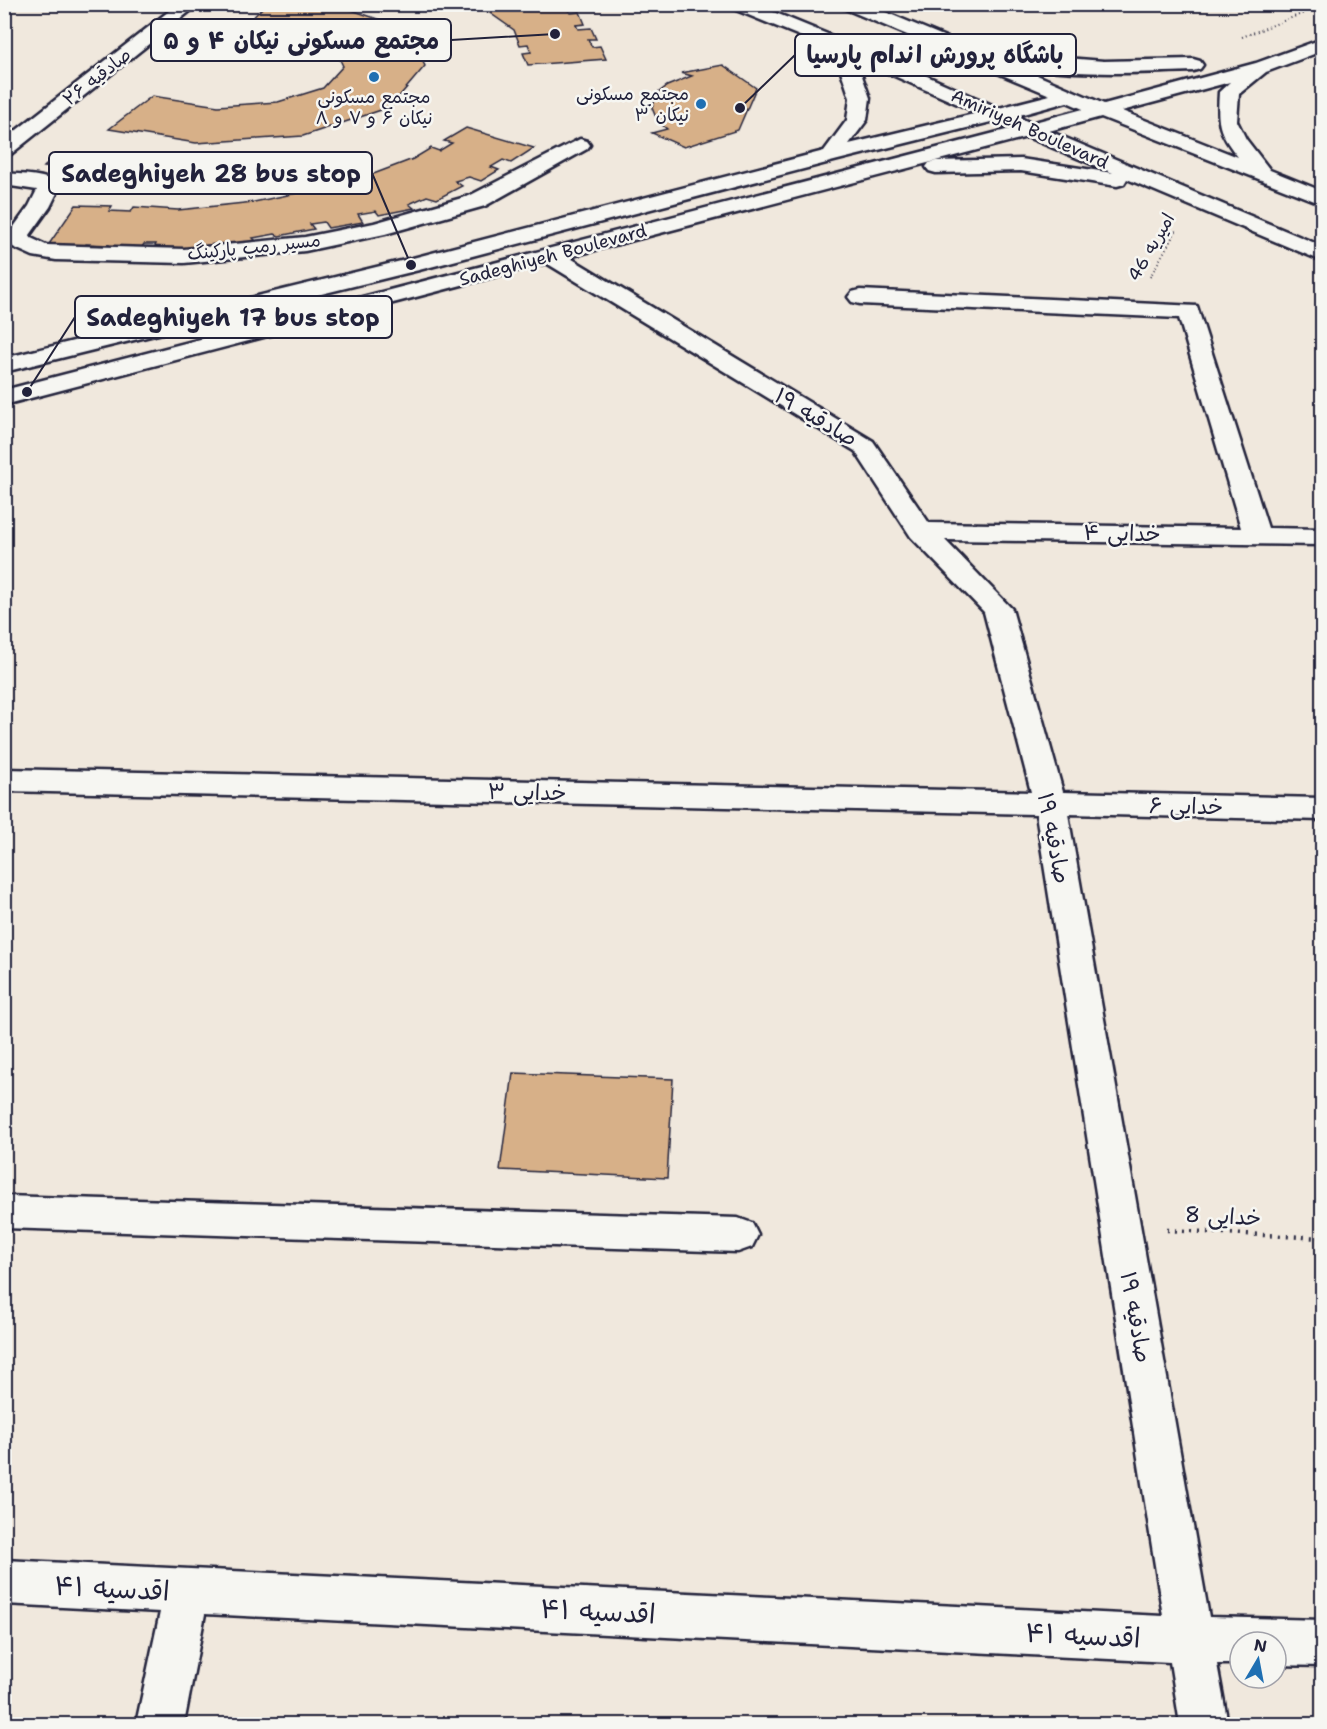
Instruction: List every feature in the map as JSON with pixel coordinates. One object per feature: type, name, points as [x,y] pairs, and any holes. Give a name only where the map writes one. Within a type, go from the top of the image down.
[{"type":"street","name":"صادقیه ۲۶","points":[[4,150],[190,4]]},
{"type":"street","name":"Amiriyeh Boulevard","points":[[737,4],[1323,254]]},
{"type":"street","points":[[849,4],[1101,110],[1323,198]]},
{"type":"street","points":[[1263,175],[1236,141],[1227,121],[1229,92],[1263,67],[1323,45]]},
{"type":"street","points":[[831,155],[857,120],[860,98],[843,48]]},
{"type":"street","points":[[972,54],[1060,66],[1123,69],[1194,65],[1215,59]]},
{"type":"street","name":"Sadeghiyeh Boulevard","points":[[4,365],[411,265],[831,155],[1194,65]]},
{"type":"street","name":"Sadeghiyeh Boulevard","points":[[4,398],[1263,67]]},
{"type":"street","name":"مسیر رمپ پارکینگ","points":[[4,179],[39,183],[49,187],[39,207],[19,235],[21,242],[29,246],[56,253],[184,256],[305,244],[422,218],[477,201],[580,145]]},
{"type":"street","points":[[883,168],[1021,165],[1166,188]]},
{"type":"street","name":"صادقیه ۱۹","points":[[551,256],[864,446],[921,531],[998,609],[1050,803],[1204,1725]]},
{"type":"street","points":[[860,297],[1189,311],[1257,535]]},
{"type":"street","name":"خدایی ۴","points":[[921,531],[1323,537]]},
{"type":"street","name":"خدایی ۳","points":[[4,780],[1050,803]]},
{"type":"street","name":"خدایی ۶","points":[[1050,803],[1323,810]]},
{"type":"street","points":[[4,1212],[738,1235]]},
{"type":"street","name":"اقدسیه ۴۱","points":[[4,1582],[1228,1641]]},
{"type":"street","points":[[160,1725],[187,1591]]},
{"type":"street","points":[[1288,1642],[1323,1643]]},
{"type":"path","name":"امیریه 46","points":[[1132,309],[1194,200]]},
{"type":"path","name":"خدایی 8","points":[[1121,1228],[1323,1238]]},
{"type":"building","name":"مجتمع مسکونی نیکان ۶ و ۷ و ۸","points":[[266,4],[309,4],[349,9],[406,29],[425,66],[390,107],[303,136],[196,143],[109,129],[152,96],[218,106],[278,102],[323,88],[343,66],[334,47],[306,37],[242,29]]},
{"type":"building","points":[[477,4],[561,4],[571,13],[580,12],[585,24],[576,25],[578,29],[591,28],[596,39],[588,39],[592,47],[600,46],[606,59],[528,65],[523,53],[531,52],[528,44],[520,45],[514,30]]},
{"type":"building","name":"مجتمع مسکونی نیکان ۳","points":[[723,65],[756,88],[738,130],[684,147],[652,133],[667,129],[658,122],[652,108],[658,93],[667,86],[692,76],[681,73]]},
{"type":"building","points":[[466,128],[534,148],[511,163],[503,160],[491,167],[499,170],[481,181],[469,177],[455,181],[462,186],[437,199],[427,196],[409,204],[414,208],[379,215],[376,211],[358,214],[363,222],[328,228],[324,222],[310,224],[314,229],[279,236],[275,234],[253,238],[256,241],[224,248],[222,244],[193,247],[190,252],[153,250],[156,244],[144,244],[139,251],[107,249],[109,245],[86,244],[83,248],[47,247],[76,205],[112,206],[109,211],[131,212],[134,207],[178,210],[254,202],[355,181],[413,159],[431,148],[439,151],[452,143],[444,141]]},
{"type":"building","points":[[57,155],[72,156],[59,169],[44,167]]},
{"type":"building","points":[[513,1073],[673,1079],[667,1178],[500,1170]]},
{"type":"place","name":"مجتمع مسکونی نیکان ۴ و ۵","points":[[555,34]]},
{"type":"place","name":"مجتمع مسکونی نیکان ۶ و ۷ و ۸","points":[[374,77]]},
{"type":"place","name":"مجتمع مسکونی نیکان ۳","points":[[701,104]]},
{"type":"place","name":"باشگاه پرورش اندام پارسیا","points":[[740,108]]},
{"type":"place","name":"Sadeghiyeh 28 bus stop","points":[[411,265]]},
{"type":"place","name":"Sadeghiyeh 17 bus stop","points":[[27,392]]}]
